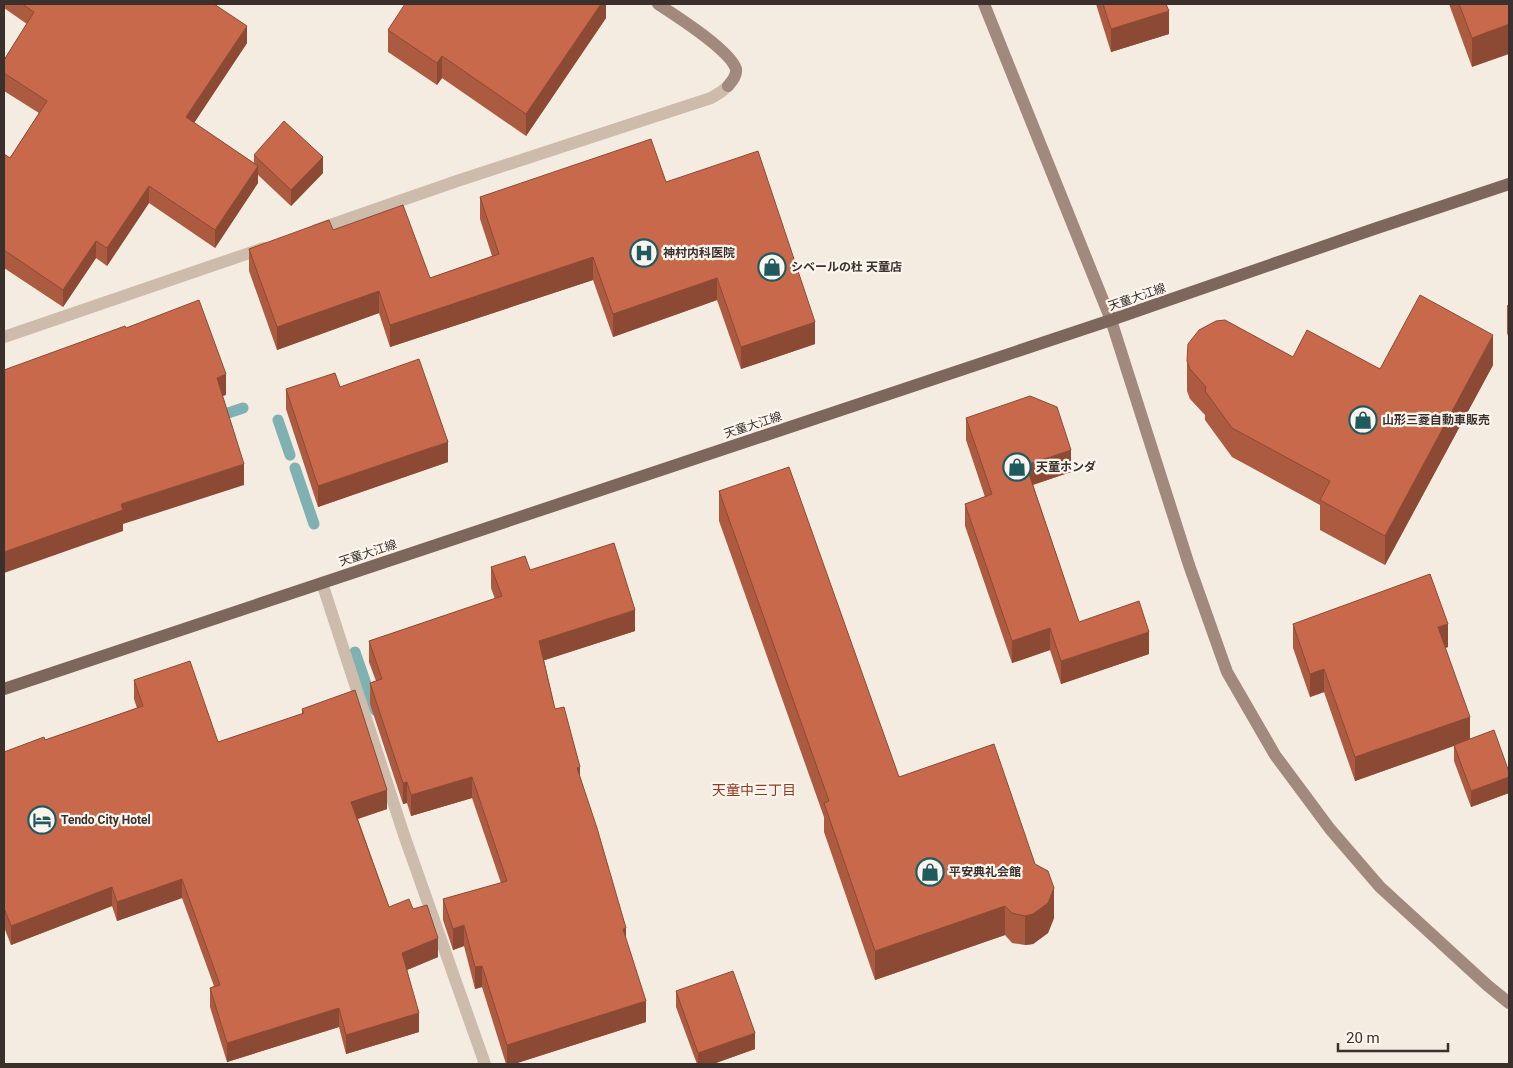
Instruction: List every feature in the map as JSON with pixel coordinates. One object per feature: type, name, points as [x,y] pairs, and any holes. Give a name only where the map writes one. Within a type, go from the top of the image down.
[{"type":"main road","name":"天童大江線","points":[[4,689],[1111,320],[1509,184]]},
{"type":"street","points":[[307,233],[711,98],[721,92],[735,78],[736,70],[731,60],[713,43],[658,4]]},
{"type":"street","points":[[984,4],[1111,320],[1189,565],[1228,672],[1276,755],[1330,829],[1380,887],[1509,1003]]},
{"type":"street","points":[[4,337],[279,243]]},
{"type":"street","points":[[322,583],[404,835],[485,1064]]},
{"type":"building","points":[[22,4],[214,4],[247,26],[186,117],[258,166],[215,230],[149,186],[107,248],[96,241],[63,290],[4,250],[4,154],[10,158],[47,101],[4,73],[4,60],[34,12]]},
{"type":"building","points":[[405,4],[601,4],[526,114],[442,56],[437,63],[388,30]]},
{"type":"building","points":[[1103,4],[1166,4],[1169,11],[1111,29]]},
{"type":"building","points":[[1459,4],[1509,4],[1509,24],[1472,38]]},
{"type":"building","points":[[284,121],[323,157],[291,190],[254,155]]},
{"type":"building","points":[[651,139],[666,182],[758,151],[815,322],[741,347],[717,278],[613,314],[593,257],[390,325],[379,291],[277,327],[249,249],[329,220],[333,230],[403,205],[430,278],[499,254],[480,197]]},
{"type":"building","points":[[1420,295],[1493,335],[1385,536],[1320,500],[1330,481],[1232,428],[1205,391],[1206,387],[1190,369],[1187,361],[1188,344],[1199,330],[1216,321],[1225,320],[1293,357],[1307,330],[1380,369]]},
{"type":"building","points":[[199,300],[226,374],[217,378],[244,464],[121,504],[123,510],[4,552],[4,370],[125,326],[126,328]]},
{"type":"building","points":[[419,359],[448,442],[318,486],[286,389],[335,373],[340,387]]},
{"type":"building","points":[[1030,396],[1057,407],[1071,450],[1026,465],[1079,622],[1139,601],[1149,632],[1061,661],[1050,628],[1012,641],[965,504],[992,494],[966,418]]},
{"type":"building","points":[[789,467],[899,777],[994,744],[1035,864],[1048,871],[1054,888],[1048,903],[1033,914],[1025,916],[1012,913],[1005,906],[875,951],[824,803],[829,801],[719,491]]},
{"type":"building","points":[[614,543],[635,610],[539,641],[555,709],[564,707],[580,767],[577,768],[597,828],[626,928],[623,929],[646,1001],[507,1045],[482,966],[475,967],[464,925],[453,929],[443,899],[507,881],[472,777],[411,795],[407,782],[403,783],[370,683],[382,679],[369,641],[502,596],[491,567],[525,556],[530,570]]},
{"type":"building","points":[[1430,574],[1448,624],[1438,627],[1470,717],[1355,757],[1324,669],[1310,674],[1293,624]]},
{"type":"building","points":[[190,661],[218,742],[304,713],[302,709],[355,690],[387,790],[351,802],[389,907],[409,899],[413,909],[427,905],[438,938],[402,953],[419,1013],[346,1035],[339,1008],[227,1043],[210,988],[220,985],[182,879],[117,902],[112,887],[11,926],[4,908],[4,752],[44,737],[45,740],[143,706],[134,680]]},
{"type":"building","points":[[1494,730],[1509,772],[1509,777],[1471,791],[1454,745]]},
{"type":"building","points":[[733,971],[755,1033],[698,1053],[676,991]]},
{"type":"waterway","points":[[213,418],[243,408]]},
{"type":"waterway","points":[[278,420],[290,455]]},
{"type":"waterway","points":[[295,468],[314,524]]},
{"type":"waterway","points":[[355,652],[375,710]]},
{"type":"place","name":"神村内科医院","points":[[644,253]]},
{"type":"place","name":"シベールの杜 天童店","points":[[772,267]]},
{"type":"place","name":"山形三菱自動車販売","points":[[1363,420]]},
{"type":"place","name":"天童ホンダ","points":[[1017,467]]},
{"type":"place","name":"Tendo City Hotel","points":[[42,820]]},
{"type":"place","name":"平安典礼会館","points":[[930,872]]},
{"type":"district","name":"天童中三丁目","points":[[754,790]]}]
